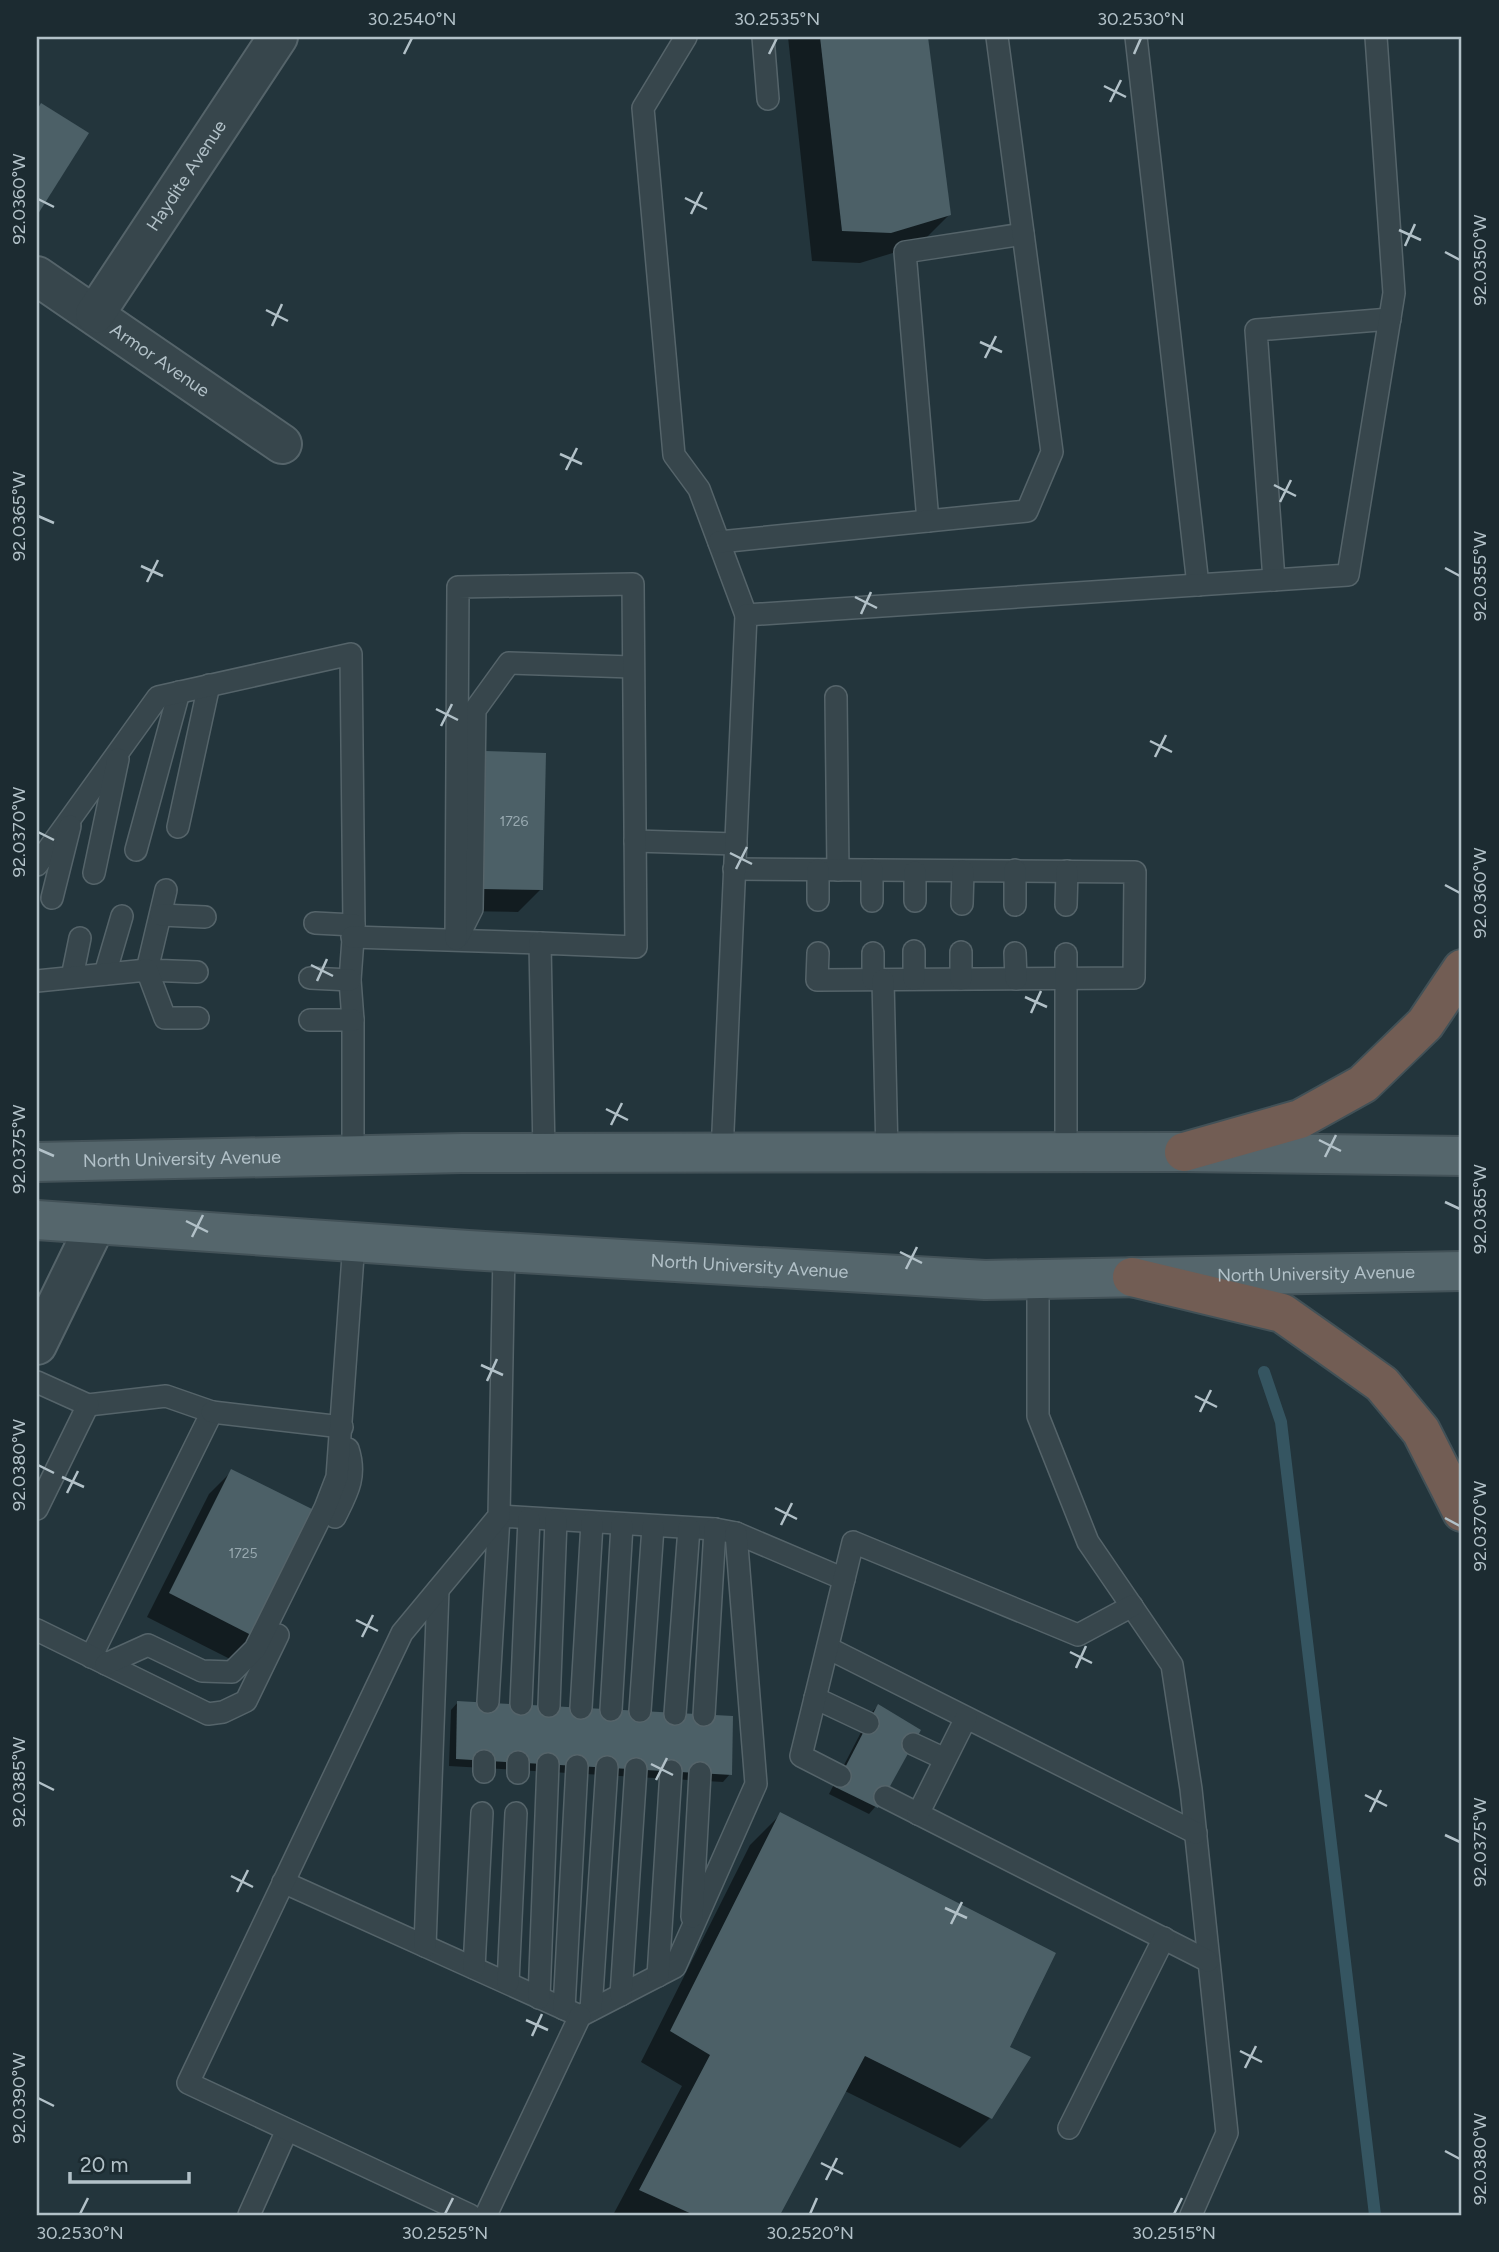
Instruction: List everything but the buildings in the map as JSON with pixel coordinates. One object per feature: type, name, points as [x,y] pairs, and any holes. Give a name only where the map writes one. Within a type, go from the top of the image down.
[{"type":"highway","points":[[1184,1152],[1300,1119],[1363,1084],[1425,1024],[1462,969]]},
{"type":"highway","points":[[1132,1277],[1282,1313],[1340,1354],[1382,1384],[1421,1431],[1462,1511]]},
{"type":"main road","name":"North University Avenue","points":[[37,1162],[544,1153],[1184,1152],[1462,1156]]},
{"type":"main road","name":"North University Avenue","points":[[37,1220],[504,1252],[985,1280],[1462,1271]]},
{"type":"street","name":"Haydite Avenue","points":[[95,314],[278,37]]},
{"type":"street","name":"Armor Avenue","points":[[37,276],[282,444]]},
{"type":"street","points":[[37,1345],[96,1224]]},
{"type":"lane","points":[[686,37],[643,108],[674,455],[699,489],[746,615],[722,1153]]},
{"type":"lane","points":[[763,37],[768,99]]},
{"type":"lane","points":[[719,542],[1027,511],[1052,452],[997,37]]},
{"type":"lane","points":[[1136,37],[1198,585]]},
{"type":"lane","points":[[746,615],[1348,575],[1394,293],[1376,37]]},
{"type":"lane","points":[[928,521],[905,251],[1023,234]]},
{"type":"lane","points":[[1274,580],[1255,331],[1390,319]]},
{"type":"lane","points":[[314,923],[353,931],[456,939],[636,947],[633,584],[458,587],[456,939]]},
{"type":"lane","points":[[37,865],[158,697],[351,654],[353,931],[350,980],[353,1155]]},
{"type":"lane","points":[[456,939],[472,909],[475,710],[509,663],[632,667]]},
{"type":"lane","points":[[178,827],[209,685]]},
{"type":"lane","points":[[136,850],[179,692]]},
{"type":"lane","points":[[818,900],[828,870],[836,697]]},
{"type":"lane","points":[[94,873],[120,750]]},
{"type":"lane","points":[[52,898],[72,815]]},
{"type":"lane","points":[[635,841],[736,844]]},
{"type":"lane","points":[[734,869],[1135,872],[1134,978],[817,980],[818,953]]},
{"type":"lane","points":[[872,870],[872,901]]},
{"type":"lane","points":[[1015,870],[1015,905]]},
{"type":"lane","points":[[1066,905],[1067,870]]},
{"type":"lane","points":[[962,905],[963,871]]},
{"type":"lane","points":[[915,872],[915,901]]},
{"type":"lane","points":[[166,890],[148,970],[165,1018],[198,1018]]},
{"type":"lane","points":[[161,915],[205,917]]},
{"type":"lane","points":[[105,974],[122,916]]},
{"type":"lane","points":[[72,977],[80,938]]},
{"type":"lane","points":[[540,943],[544,1153]]},
{"type":"lane","points":[[914,951],[914,979]]},
{"type":"lane","points":[[961,952],[961,979]]},
{"type":"lane","points":[[873,953],[878,980],[887,1153]]},
{"type":"lane","points":[[1015,953],[1016,979]]},
{"type":"lane","points":[[1066,954],[1066,1152]]},
{"type":"lane","points":[[37,981],[148,970],[197,972]]},
{"type":"lane","points":[[310,978],[350,980]]},
{"type":"lane","points":[[310,1020],[352,1020]]},
{"type":"lane","points":[[99,1660],[148,1645],[202,1671],[232,1672],[255,1649],[326,1508],[337,1477],[354,1242]]},
{"type":"lane","points":[[488,1702],[499,1517],[504,1252]]},
{"type":"lane","points":[[1038,1279],[1038,1416],[1088,1542],[1172,1665],[1196,1833],[1227,2133],[1191,2215]]},
{"type":"lane","points":[[37,1382],[88,1405],[166,1396],[212,1412],[342,1427]]},
{"type":"lane","points":[[37,1509],[88,1405]]},
{"type":"lane","points":[[99,1660],[212,1412]]},
{"type":"lane","points":[[37,1630],[208,1714],[223,1712],[246,1701],[352,1482],[351,1458],[342,1427]]},
{"type":"lane","points":[[499,1517],[715,1529],[736,1533],[844,1579]]},
{"type":"lane","points":[[470,2215],[188,2083],[402,1633],[499,1517]]},
{"type":"lane","points":[[521,1704],[529,1519]]},
{"type":"lane","points":[[550,1706],[556,1520]]},
{"type":"lane","points":[[581,1708],[592,1523]]},
{"type":"lane","points":[[611,1710],[622,1525]]},
{"type":"lane","points":[[640,1711],[653,1527]]},
{"type":"lane","points":[[675,1714],[689,1528]]},
{"type":"lane","points":[[704,1715],[715,1529]]},
{"type":"lane","points":[[284,1882],[539,1998],[578,2012],[621,1995],[675,1967],[756,1784],[736,1533]]},
{"type":"lane","points":[[840,1776],[801,1756],[853,1542],[1078,1635],[1132,1606]]},
{"type":"lane","points":[[425,1946],[438,1590]]},
{"type":"lane","points":[[828,1648],[1196,1833]]},
{"type":"lane","points":[[815,1698],[868,1723]]},
{"type":"lane","points":[[918,1814],[966,1718]]},
{"type":"lane","points":[[913,1744],[945,1759]]},
{"type":"lane","points":[[539,1998],[548,1764]]},
{"type":"lane","points":[[578,1766],[578,2012]]},
{"type":"lane","points":[[486,2215],[578,2012],[607,1767]]},
{"type":"lane","points":[[621,1995],[636,1769]]},
{"type":"lane","points":[[658,1976],[671,1771]]},
{"type":"lane","points":[[691,1932],[700,1773]]},
{"type":"lane","points":[[884,1797],[1208,1961]]},
{"type":"lane","points":[[474,1968],[482,1813]]},
{"type":"lane","points":[[508,1983],[516,1814]]},
{"type":"lane","points":[[1069,2128],[1164,1938]]},
{"type":"lane","points":[[249,2215],[288,2130]]},
{"type":"waterway","points":[[1264,1372],[1281,1422],[1375,2215]]}]
